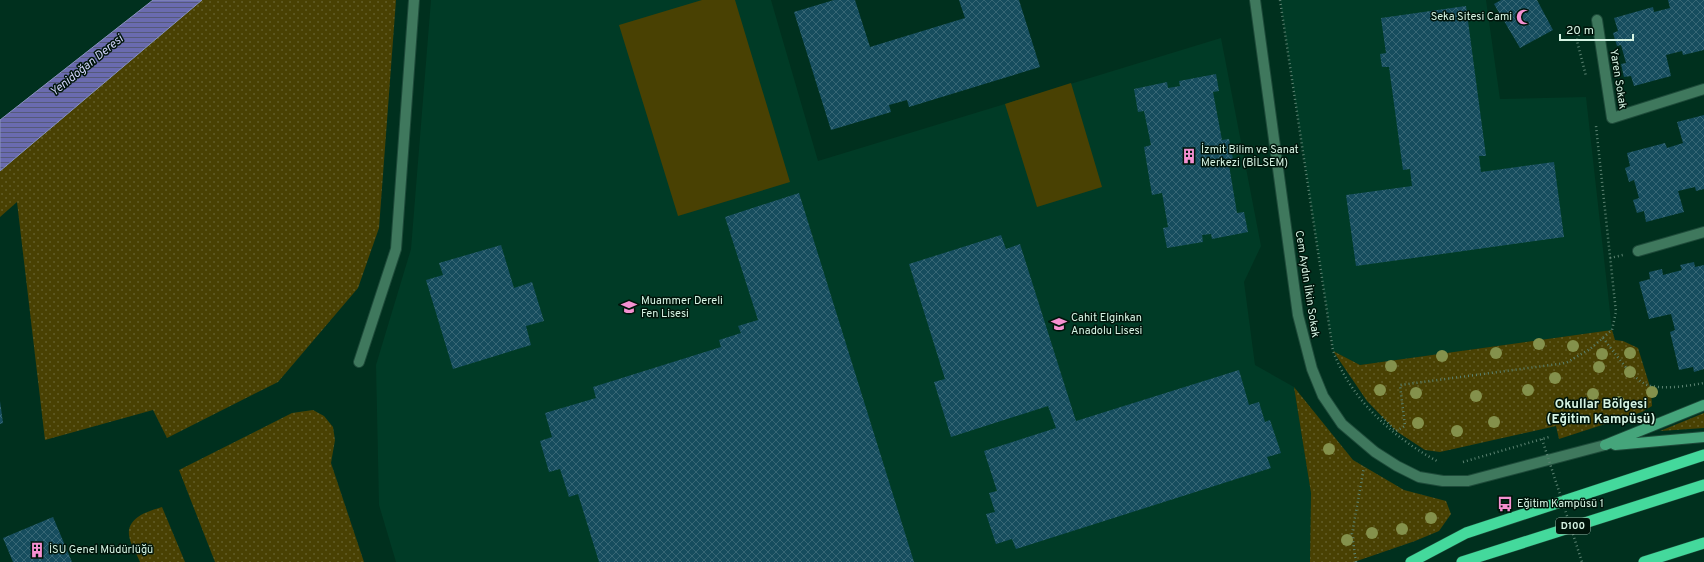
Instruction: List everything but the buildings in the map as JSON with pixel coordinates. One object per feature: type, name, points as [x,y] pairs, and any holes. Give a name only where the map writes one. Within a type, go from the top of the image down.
[{"type":"highway","points":[[1411,562],[1466,532],[1704,454]]},
{"type":"highway","name":"D100","points":[[1462,562],[1704,485]]},
{"type":"highway","points":[[1644,562],[1704,543]]},
{"type":"main road","points":[[1605,445],[1704,405]]},
{"type":"main road","points":[[1605,445],[1704,437]]},
{"type":"street","points":[[359,362],[396,249],[414,0]]},
{"type":"street","name":"Cem Aydın İlkin Sokak","points":[[1255,0],[1298,315],[1312,369],[1323,396],[1342,424],[1375,452],[1397,466],[1419,477],[1443,481],[1468,482],[1605,445]]},
{"type":"street","name":"Yaren Sokak","points":[[1597,20],[1612,118],[1704,89]]},
{"type":"street","points":[[1638,251],[1704,232]]},
{"type":"path","points":[[1280,0],[1332,351],[1349,381],[1378,419],[1414,448],[1441,463]]},
{"type":"path","points":[[1586,78],[1577,40],[1580,30],[1597,20]]},
{"type":"path","points":[[1382,417],[1396,431],[1405,426],[1400,385],[1566,363],[1590,349],[1612,330],[1616,312],[1595,120]]},
{"type":"path","points":[[1603,338],[1621,361],[1641,382],[1650,386],[1687,386],[1704,383]]},
{"type":"path","points":[[1462,462],[1549,437]]},
{"type":"path","points":[[1542,439],[1582,562]]},
{"type":"path","points":[[1542,449],[1550,447]]},
{"type":"path","points":[[1356,562],[1352,534],[1364,467]]},
{"type":"shaded area","points":[[202,0],[396,0],[379,228],[358,288],[278,382],[167,438],[153,410],[45,440],[17,202],[0,217],[0,171]]},
{"type":"shaded area","points":[[431,0],[771,0],[818,161],[1221,38],[1261,246],[1244,282],[1255,365],[1294,387],[1311,493],[1310,562],[396,562],[379,505],[376,365],[411,249]]},
{"type":"shaded area","points":[[702,0],[735,0],[790,182],[678,216],[619,25]]},
{"type":"shaded area","points":[[1280,0],[1486,0],[1500,99],[1586,97],[1612,330],[1360,365],[1333,351]]},
{"type":"shaded area","points":[[1071,83],[1102,187],[1037,207],[1005,104]]},
{"type":"shaded area","points":[[1612,330],[1615,340],[1623,341],[1638,348],[1651,390],[1652,406],[1642,412],[1559,439],[1556,426],[1440,452],[1425,450],[1396,431],[1367,401],[1333,351],[1360,365]]},
{"type":"shaded area","points":[[1294,387],[1353,460],[1404,490],[1446,501],[1451,514],[1439,531],[1354,562],[1310,562],[1311,493]]},
{"type":"shaded area","points":[[313,410],[324,416],[333,427],[335,440],[331,463],[364,562],[215,562],[179,470],[292,413]]},
{"type":"shaded area","points":[[1704,413],[1704,428],[1660,431]]},
{"type":"shaded area","points":[[162,507],[185,562],[140,562],[132,545],[129,535],[131,524],[135,519],[145,513]]},
{"type":"water","name":"Yenidoğan Deresi","points":[[153,0],[202,0],[0,171],[0,120]]},
{"type":"place","name":"Seka Sitesi Cami","points":[[1524,17]]},
{"type":"place","name":"İzmit Bilim ve Sanat Merkezi (BİLSEM)","points":[[1189,156]]},
{"type":"place","name":"Muammer Dereli Fen Lisesi","points":[[629,307]]},
{"type":"place","name":"Cahit Elginkan Anadolu Lisesi","points":[[1059,324]]},
{"type":"place","name":"Eğitim Kampüsü 1","points":[[1505,504]]},
{"type":"place","name":"İSU Genel Müdürlüğü","points":[[37,550]]},
{"type":"district","name":"Okullar Bölgesi (Eğitim Kampüsü)","points":[[1601,412]]}]
